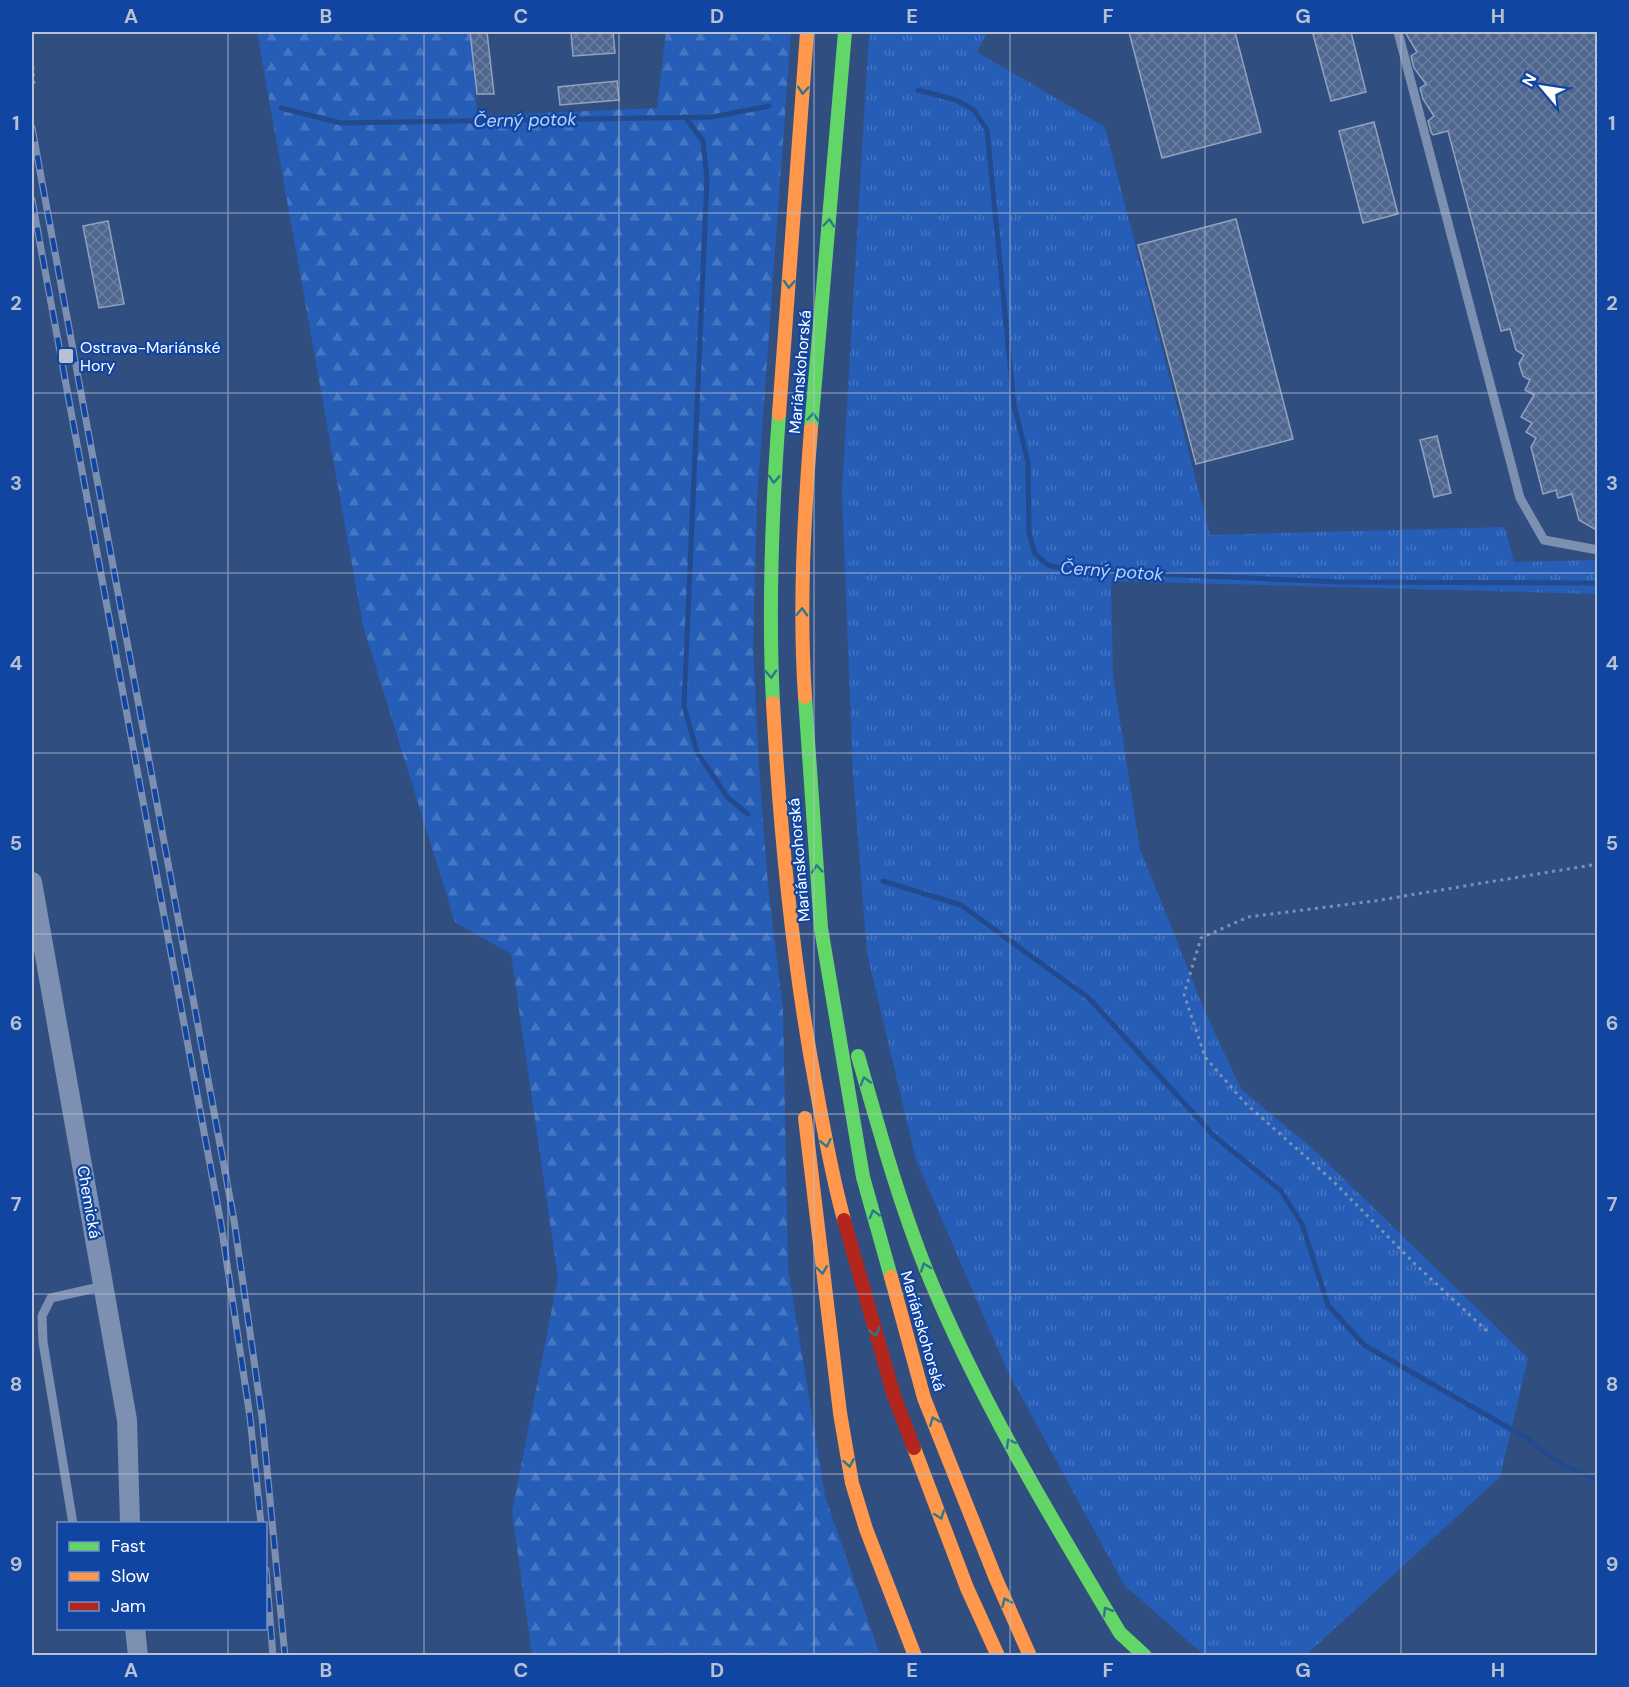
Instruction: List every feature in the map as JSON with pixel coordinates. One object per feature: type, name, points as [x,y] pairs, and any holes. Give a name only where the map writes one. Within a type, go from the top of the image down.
[{"type":"main road","name":"Mariánskohorská","points":[[807,32],[773,493],[769,633],[779,819],[800,1003],[833,1180],[894,1396],[967,1588],[998,1656]]},
{"type":"main road","name":"Mariánskohorská","points":[[845,32],[806,492],[801,640],[821,927],[863,1177],[921,1387],[996,1579],[1030,1656]]},
{"type":"main road","points":[[821,927],[883,1142],[936,1293],[979,1388],[1040,1498],[1120,1633],[1145,1656]]},
{"type":"main road","points":[[800,1003],[802,1095],[840,1413],[852,1483],[866,1529],[915,1656]]},
{"type":"street","name":"Chemická","points":[[32,882],[127,1419],[130,1522]]},
{"type":"street","points":[[135,1630],[138,1656]]},
{"type":"lane","points":[[1398,32],[1520,498],[1544,540],[1598,550]]},
{"type":"lane","points":[[74,1522],[41,1328],[42,1316],[51,1298],[104,1286]]},
{"type":"path","points":[[32,51],[34,86]]},
{"type":"path","points":[[1487,1331],[1415,1264],[1332,1180],[1245,1103],[1205,1057],[1184,994],[1201,938],[1248,917],[1374,901],[1598,864]]},
{"type":"green space","points":[[257,32],[471,32],[477,116],[657,108],[666,32],[791,32],[757,500],[753,645],[759,769],[768,885],[783,1010],[788,1269],[825,1496],[880,1655],[532,1655],[512,1512],[558,1278],[511,954],[455,922],[363,626]]},
{"type":"green space","points":[[869,32],[987,32],[977,52],[1105,127],[1210,535],[1505,527],[1514,562],[1597,560],[1597,594],[1111,581],[1113,676],[1140,849],[1203,1007],[1241,1089],[1311,1147],[1528,1358],[1500,1477],[1306,1655],[1204,1655],[1124,1585],[1008,1372],[916,1160],[867,953],[853,775],[842,491]]},
{"type":"building","points":[[470,32],[487,32],[494,94],[477,94]]},
{"type":"building","points":[[571,32],[613,32],[615,53],[573,56]]},
{"type":"building","points":[[1129,32],[1235,32],[1261,132],[1162,158]]},
{"type":"building","points":[[1351,32],[1366,92],[1331,101],[1313,34]]},
{"type":"building","points":[[1405,32],[1598,32],[1598,531],[1579,520],[1572,494],[1558,498],[1556,490],[1543,494],[1531,447],[1536,438],[1526,432],[1532,423],[1521,417],[1534,395],[1525,390],[1530,380],[1523,376],[1519,363],[1524,355],[1516,350],[1510,329],[1501,331],[1448,131],[1433,135],[1431,132],[1428,121],[1434,116],[1423,99],[1420,88],[1426,84],[1414,68],[1411,56],[1417,52]]},
{"type":"building","points":[[617,81],[619,100],[560,105],[558,87]]},
{"type":"building","points":[[1374,122],[1398,214],[1363,223],[1339,131]]},
{"type":"building","points":[[1236,219],[1293,439],[1196,464],[1138,245]]},
{"type":"building","points":[[108,221],[124,304],[99,308],[83,226]]},
{"type":"building","points":[[1437,436],[1451,493],[1434,497],[1420,440]]},
{"type":"waterway","name":"Černý potok","points":[[918,90],[956,100],[974,110],[987,130],[1014,405],[1028,462],[1029,533],[1035,554],[1048,565],[1069,570],[1340,582],[1598,583]]},
{"type":"waterway","name":"Černý potok","points":[[281,108],[341,123],[712,117],[769,106]]},
{"type":"waterway","points":[[685,117],[703,141],[707,179],[684,706],[697,752],[728,798],[748,814]]},
{"type":"waterway","points":[[883,881],[961,905],[1090,999],[1213,1135],[1281,1191],[1302,1224],[1328,1305],[1364,1345],[1523,1436],[1561,1464],[1598,1481]]},
{"type":"railway","points":[[32,128],[234,1220],[262,1417],[285,1656]]},
{"type":"railway","points":[[32,200],[221,1224],[250,1417],[261,1522]]},
{"type":"railway","points":[[267,1582],[273,1656]]},
{"type":"traffic: fast","points":[[811,429],[845,32]]},
{"type":"traffic: fast","points":[[773,703],[772,558],[779,414]]},
{"type":"traffic: fast","points":[[805,697],[821,928],[863,1177],[891,1277]]},
{"type":"traffic: fast","points":[[858,1056],[907,1219],[927,1272],[969,1366],[1042,1501],[1120,1633],[1145,1656]]},
{"type":"traffic: slow","points":[[779,414],[807,32]]},
{"type":"traffic: slow","points":[[805,697],[802,630],[803,563],[811,429]]},
{"type":"traffic: slow","points":[[773,703],[783,848],[800,992],[825,1137],[844,1220]]},
{"type":"traffic: slow","points":[[805,1118],[840,1413],[852,1483],[866,1529],[915,1656]]},
{"type":"traffic: slow","points":[[891,1277],[924,1398],[996,1579],[1030,1656]]},
{"type":"traffic: slow","points":[[914,1448],[967,1588],[998,1656]]},
{"type":"traffic: jam","points":[[844,1220],[894,1396],[914,1448]]},
{"type":"place","name":"Ostrava-Mariánské Hory","points":[[66,356]]}]
